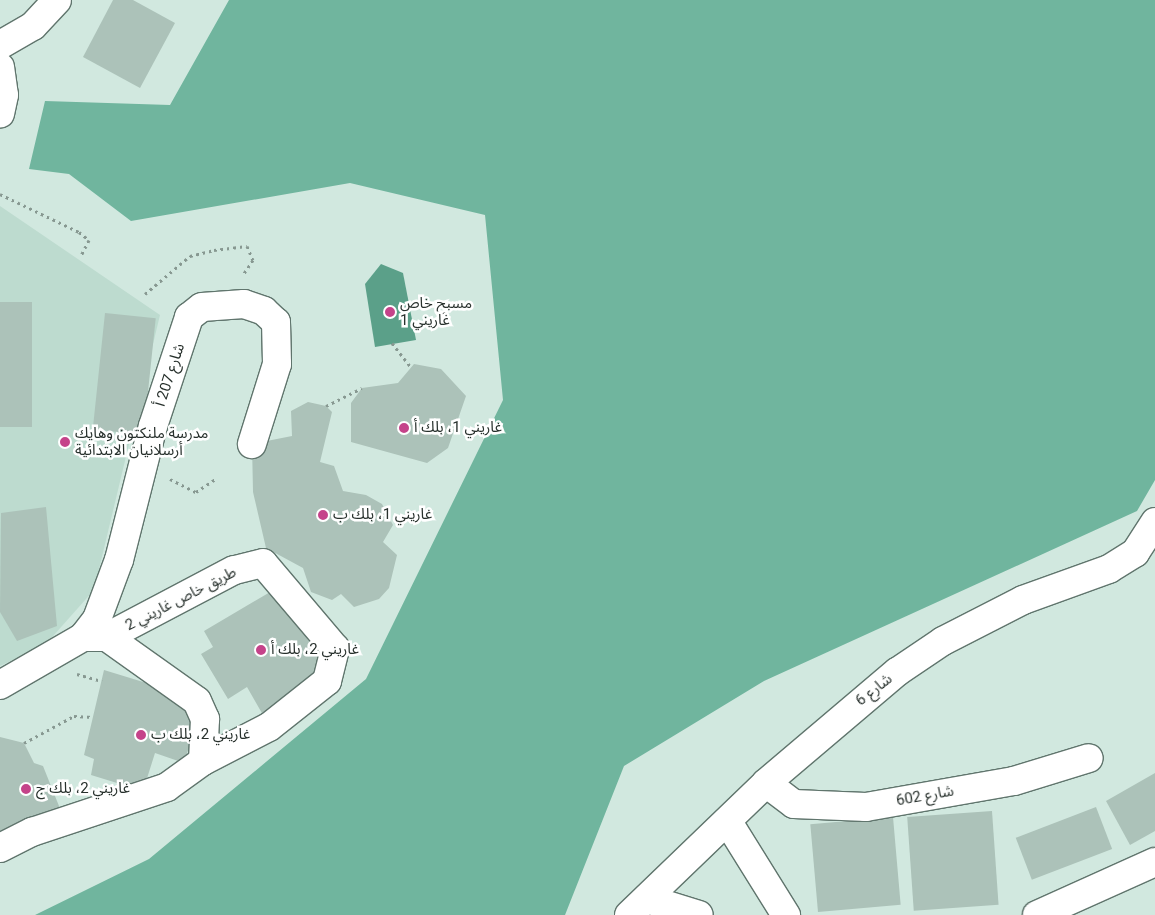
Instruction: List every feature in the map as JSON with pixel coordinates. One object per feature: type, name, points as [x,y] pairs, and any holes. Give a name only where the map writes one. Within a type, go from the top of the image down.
[{"type":"street","points":[[0,45],[33,26],[57,0]]},
{"type":"street","points":[[0,67],[4,95],[0,114]]},
{"type":"street","name":"شارع 207 أ","points":[[0,685],[95,637],[145,458],[188,318],[202,307],[226,304],[264,311],[278,330],[277,364],[252,444]]},
{"type":"street","name":"شارع 6","points":[[638,907],[728,822],[766,783],[896,672],[943,641],[1023,600],[1109,570],[1136,552],[1155,522]]},
{"type":"street","name":"طريق خاص غاريني 2","points":[[0,848],[32,832],[167,787],[203,761],[269,727],[328,681],[335,648],[324,632],[263,563],[234,570],[95,637]]},
{"type":"street","name":"طريق خاص غاريني 2","points":[[95,637],[197,701],[206,719],[203,761]]},
{"type":"street","name":"شارع 602","points":[[766,783],[794,804],[836,809],[1014,781],[1089,758]]},
{"type":"street","points":[[728,822],[786,915]]},
{"type":"street","points":[[1037,915],[1155,862]]},
{"type":"street","points":[[638,907],[700,915]]},
{"type":"path","points":[[0,194],[79,232],[89,240],[81,256]]},
{"type":"path","points":[[145,294],[190,256],[247,246],[253,260],[226,304]]},
{"type":"path","points":[[392,343],[411,367]]},
{"type":"path","points":[[326,406],[362,388]]},
{"type":"path","points":[[145,458],[160,464],[171,482],[184,489],[196,492],[215,479]]},
{"type":"path","points":[[24,744],[74,716],[93,717]]},
{"type":"shaded area","points":[[229,0],[1155,0],[1155,480],[1137,511],[764,681],[624,766],[565,915],[35,915],[149,859],[366,679],[503,400],[485,215],[350,183],[131,221],[69,174],[29,169],[45,101],[170,105]]},
{"type":"shaded area","name":"مدرسة ملنكتون وهايك أرسلانيان الابتدائية","points":[[0,206],[160,315],[94,590],[46,644],[0,666]]},
{"type":"shaded area","name":"مسبح خاص غاريني 1","points":[[381,264],[403,273],[416,340],[375,347],[365,284]]},
{"type":"building","points":[[113,0],[133,0],[175,23],[140,88],[83,57]]},
{"type":"building","points":[[0,302],[32,302],[32,427],[0,427]]},
{"type":"building","points":[[105,313],[156,318],[143,435],[93,429]]},
{"type":"building","name":"غاريني 1، بلك أ","points":[[414,364],[441,369],[466,396],[448,448],[427,463],[351,442],[351,403],[362,388],[398,383]]},
{"type":"building","name":"غاريني 1، بلك ب","points":[[308,402],[326,406],[332,412],[320,462],[334,466],[343,491],[366,495],[382,504],[393,525],[383,542],[397,555],[389,588],[379,599],[354,607],[341,594],[332,600],[311,592],[303,568],[266,548],[253,492],[252,444],[292,436],[291,411]]},
{"type":"building","points":[[46,507],[57,626],[17,641],[0,612],[1,513]]},
{"type":"building","name":"غاريني 2، بلك أ","points":[[277,588],[326,670],[263,715],[247,687],[228,699],[201,654],[213,647],[204,631]]},
{"type":"building","name":"غاريني 2، بلك ب","points":[[104,670],[189,696],[199,715],[184,763],[155,753],[143,791],[91,775],[94,759],[84,755]]},
{"type":"building","name":"غاريني 2، بلك ج","points":[[0,737],[24,743],[34,763],[43,766],[61,811],[0,838]]},
{"type":"building","points":[[1155,773],[1155,831],[1130,845],[1106,801]]},
{"type":"building","points":[[1096,807],[1112,849],[1032,880],[1016,838]]},
{"type":"building","points":[[992,811],[999,905],[914,911],[907,817]]},
{"type":"building","points":[[893,817],[901,905],[818,912],[810,824]]},
{"type":"place","name":"مسبح خاص غاريني 1","points":[[390,312]]},
{"type":"place","name":"غاريني 1، بلك أ","points":[[404,428]]},
{"type":"place","name":"مدرسة ملنكتون وهايك أرسلانيان الابتدائية","points":[[65,442]]},
{"type":"place","name":"غاريني 1، بلك ب","points":[[323,515]]},
{"type":"place","name":"غاريني 2، بلك أ","points":[[261,650]]},
{"type":"place","name":"غاريني 2، بلك ب","points":[[141,735]]},
{"type":"place","name":"غاريني 2، بلك ج","points":[[26,789]]}]
